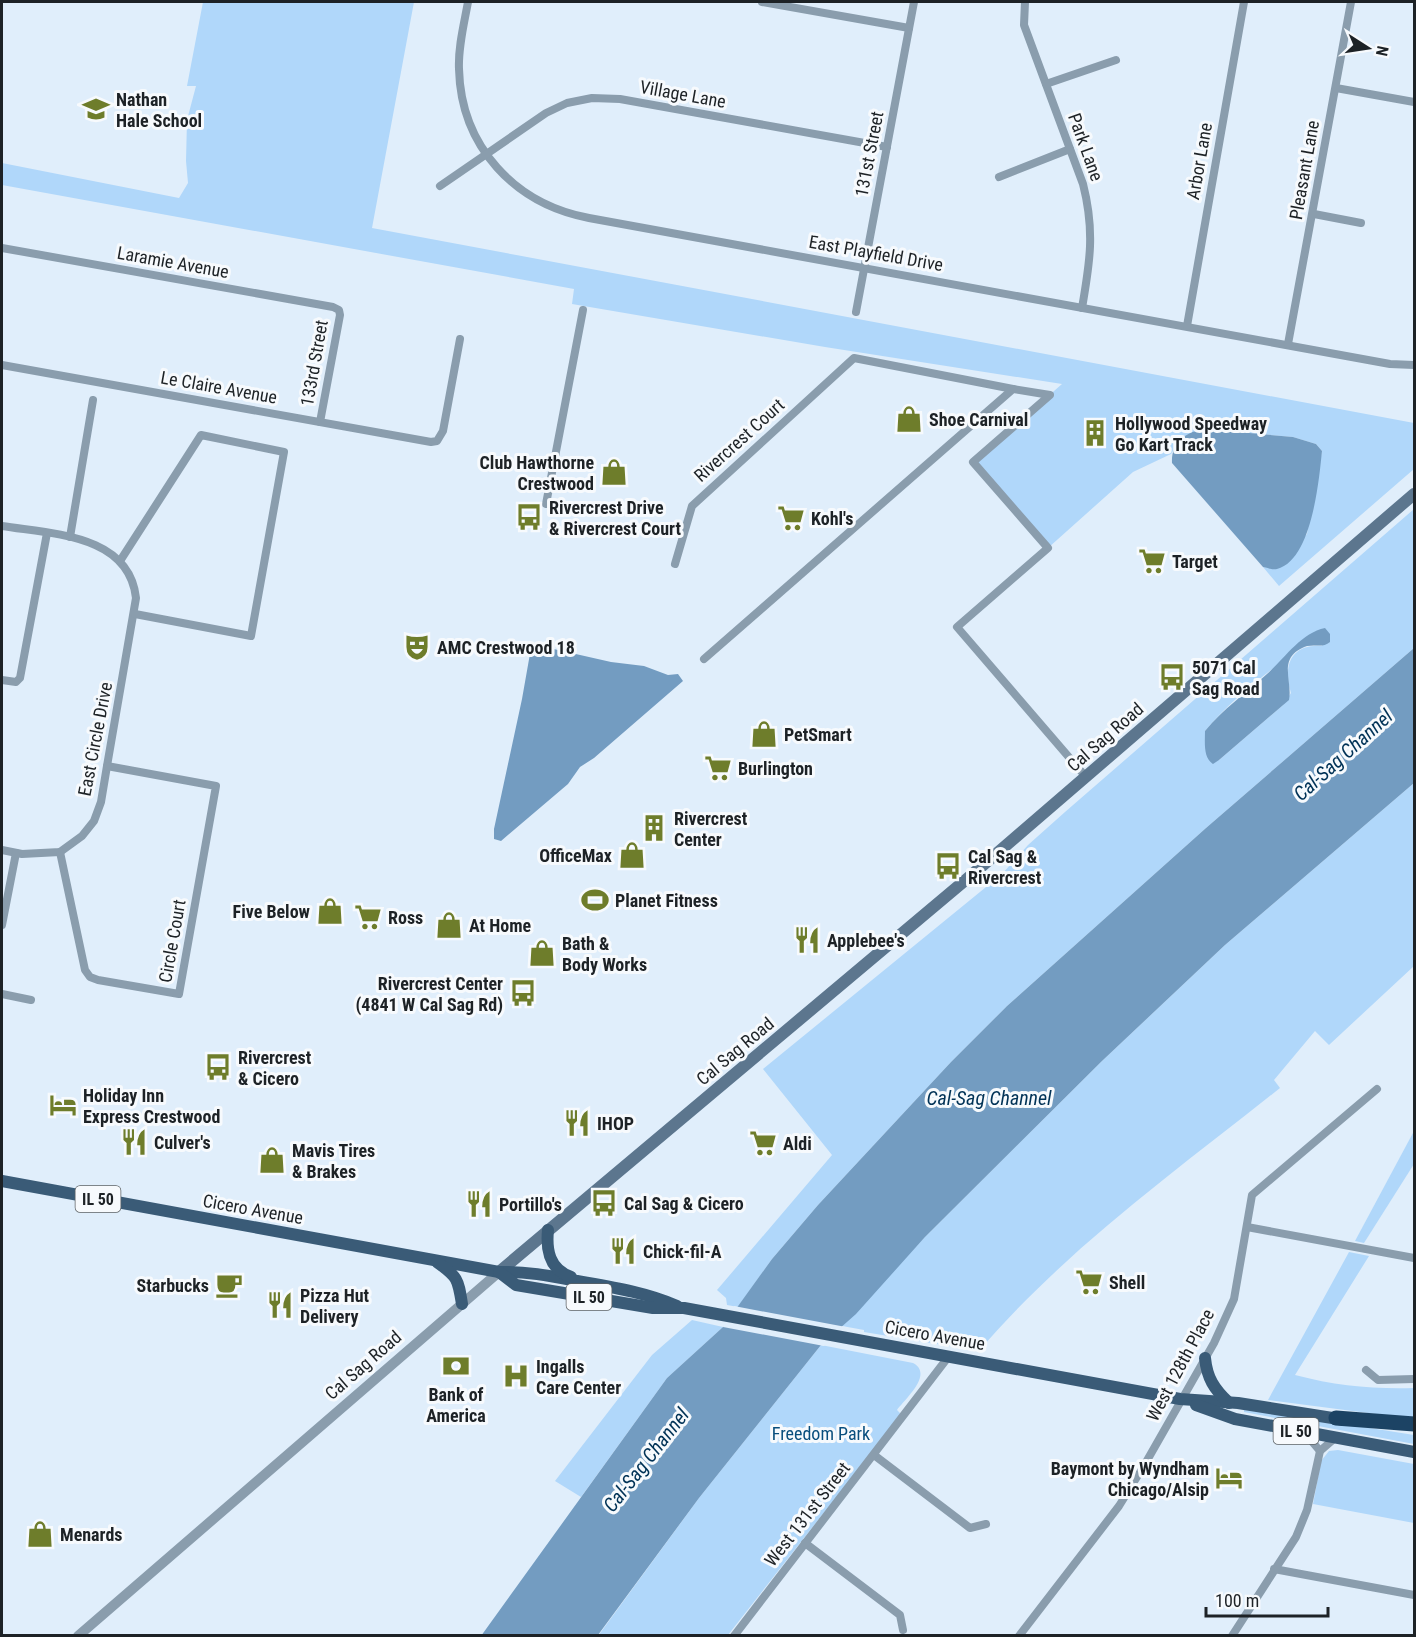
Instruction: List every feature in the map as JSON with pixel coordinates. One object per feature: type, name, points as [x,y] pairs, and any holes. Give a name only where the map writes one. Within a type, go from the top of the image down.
[{"type":"highway","points":[[1336,1418],[1414,1424]]},
{"type":"main road","name":"Cal Sag Road","points":[[498,1272],[1086,777],[1414,494]]},
{"type":"main road","name":"Cicero Avenue","points":[[2,1181],[498,1272],[521,1271],[586,1282],[653,1295],[684,1308]]},
{"type":"main road","points":[[548,1230],[547,1245],[554,1265],[567,1276],[586,1282]]},
{"type":"main road","points":[[434,1260],[455,1275],[462,1304]]},
{"type":"main road","name":"Cicero Avenue","points":[[498,1272],[516,1285],[653,1308],[684,1308],[949,1356],[1180,1400],[1235,1419],[1414,1452]]},
{"type":"main road","points":[[1205,1358],[1206,1372],[1214,1389],[1229,1402]]},
{"type":"main road","name":"Cicero Avenue","points":[[1180,1400],[1229,1402],[1414,1430]]},
{"type":"street","name":"East Playfield Drive","points":[[468,2],[459,58],[461,96],[473,133],[502,174],[536,200],[566,213],[1390,364],[1414,365]]},
{"type":"street","points":[[762,2],[909,28]]},
{"type":"street","name":"131st Street","points":[[856,312],[914,2]]},
{"type":"street","name":"Park Lane","points":[[1025,2],[1024,25],[1086,196],[1091,225],[1091,254],[1082,308]]},
{"type":"street","name":"Arbor Lane","points":[[1187,326],[1244,2]]},
{"type":"street","name":"Pleasant Lane","points":[[1288,344],[1352,2]]},
{"type":"street","points":[[1046,84],[1116,60]]},
{"type":"street","points":[[1336,88],[1414,102]]},
{"type":"street","name":"Village Lane","points":[[440,186],[546,113],[567,103],[592,98],[620,99],[887,147]]},
{"type":"street","points":[[999,177],[1070,149]]},
{"type":"street","points":[[1314,214],[1361,223]]},
{"type":"street","name":"Laramie Avenue","points":[[2,248],[333,307],[339,310]]},
{"type":"street","name":"133rd Street","points":[[320,422],[340,315],[339,310]]},
{"type":"street","points":[[546,504],[583,310]]},
{"type":"street","name":"Le Claire Avenue","points":[[2,364],[431,442],[437,441],[443,431],[460,339]]},
{"type":"street","name":"Rivercrest Court","points":[[675,564],[692,506],[854,358],[1013,389]]},
{"type":"street","points":[[704,659],[1013,389],[1050,394],[973,462],[1048,548],[957,627],[1086,777]]},
{"type":"street","points":[[70,537],[93,400]]},
{"type":"street","points":[[2,526],[70,537],[98,545],[120,561],[201,435],[284,452],[250,636],[135,614]]},
{"type":"street","points":[[2,680],[16,682],[20,678],[47,534]]},
{"type":"street","name":"East Circle Drive","points":[[60,852],[82,836],[94,820],[100,802],[135,614],[136,598],[133,582],[120,561]]},
{"type":"street","name":"Circle Court","points":[[60,852],[86,970],[90,976],[98,980],[179,994],[216,786],[107,766]]},
{"type":"street","points":[[2,850],[16,853],[60,852]]},
{"type":"street","points":[[2,926],[16,853]]},
{"type":"street","points":[[2,994],[31,1000]]},
{"type":"street","name":"West 128th Place","points":[[1019,1635],[1119,1506],[1205,1358],[1233,1299],[1252,1195],[1377,1089]]},
{"type":"street","points":[[1247,1227],[1414,1258]]},
{"type":"street","name":"Cal Sag Road","points":[[78,1635],[498,1272]]},
{"type":"street","name":"West 131st Street","points":[[734,1635],[949,1356]]},
{"type":"street","points":[[1366,1370],[1378,1380],[1414,1380]]},
{"type":"street","points":[[1304,1432],[1320,1451]]},
{"type":"street","points":[[1232,1635],[1296,1537],[1307,1510],[1320,1451],[1335,1438]]},
{"type":"street","points":[[874,1455],[970,1528],[986,1524]]},
{"type":"street","points":[[805,1543],[900,1615],[903,1630]]},
{"type":"street","points":[[1274,1569],[1414,1595]]},
{"type":"green space","points":[[203,2],[414,2],[372,228],[1414,423],[1414,469],[1279,586],[1263,567],[1276,569],[1307,534],[1322,451],[1316,444],[1293,437],[1204,429],[1179,442],[1171,454],[1133,472],[1048,548],[973,462],[1062,384],[572,304],[574,289],[2,185],[2,163],[179,198],[188,183],[187,120],[196,86],[187,86]]},
{"type":"green space","points":[[1414,509],[1414,648],[1206,828],[1007,1006],[951,1062],[818,1205],[772,1259],[738,1307],[727,1305],[726,1298],[717,1290],[832,1155],[763,1069],[1002,874],[1028,845]],"holes":[[[1325,629],[1322,646],[1311,646],[1296,653],[1289,666],[1291,693],[1283,705],[1219,760],[1205,731],[1218,716],[1262,677]]]},
{"type":"green space","points":[[1414,783],[1414,966],[1329,1045],[1315,1031],[1274,1080],[1280,1088],[1123,1212],[1085,1245],[1013,1314],[979,1351],[864,1332],[864,1330],[842,1326],[925,1237],[1102,1061],[1225,945]]},
{"type":"green space","points":[[1414,1131],[1414,1164],[1364,1243],[1355,1241]]},
{"type":"green space","points":[[1349,1252],[1369,1256],[1295,1375],[1354,1386],[1414,1388],[1414,1419],[1268,1400]]},
{"type":"green space","points":[[692,1320],[723,1327],[667,1378],[581,1497],[555,1481],[652,1355]]},
{"type":"green space","name":"Freedom Park","points":[[821,1345],[913,1363],[919,1368],[919,1380],[916,1386],[897,1410],[903,1416],[728,1635],[598,1636],[699,1498]]},
{"type":"green space","points":[[1244,1410],[1414,1435],[1414,1444],[1244,1412]]},
{"type":"green space","points":[[1338,1450],[1414,1464],[1414,1523],[1313,1504],[1321,1461],[1329,1451]]},
{"type":"water","points":[[1204,429],[1293,437],[1316,444],[1322,451],[1312,518],[1298,551],[1289,563],[1277,569],[1263,567],[1172,463],[1177,444],[1185,436]]},
{"type":"water","points":[[1325,628],[1330,634],[1330,642],[1307,646],[1292,656],[1288,670],[1289,700],[1213,764],[1205,749],[1205,731],[1219,715],[1267,674],[1293,647],[1308,635]]},
{"type":"water","points":[[536,645],[611,662],[644,666],[668,675],[678,674],[683,681],[594,758],[580,767],[568,784],[501,841],[494,839],[494,829],[531,648]]},
{"type":"water","name":"Cal-Sag Channel","points":[[1414,648],[1414,783],[1225,945],[1102,1061],[925,1237],[856,1314],[821,1345],[699,1498],[598,1635],[481,1636],[667,1378],[723,1327],[772,1259],[818,1205],[951,1062],[1007,1006],[1206,828]]},
{"type":"pier","points":[[734,1306],[846,1327],[824,1346],[723,1327],[724,1320]]},
{"type":"place","name":"Nathan Hale School","points":[[96,109]]},
{"type":"place","name":"Shoe Carnival","points":[[909,419]]},
{"type":"place","name":"Hollywood Speedway Go Kart Track","points":[[1095,433]]},
{"type":"place","name":"Club Hawthorne Crestwood","points":[[614,472]]},
{"type":"place","name":"Rivercrest Drive & Rivercrest Court","points":[[529,517]]},
{"type":"place","name":"Kohl's","points":[[791,518]]},
{"type":"place","name":"Target","points":[[1152,561]]},
{"type":"place","name":"AMC Crestwood 18","points":[[417,647]]},
{"type":"place","name":"5071 Cal Sag Road","points":[[1172,677]]},
{"type":"place","name":"PetSmart","points":[[764,734]]},
{"type":"place","name":"Burlington","points":[[718,768]]},
{"type":"place","name":"Rivercrest Center","points":[[654,828]]},
{"type":"place","name":"OfficeMax","points":[[632,855]]},
{"type":"place","name":"Cal Sag & Rivercrest","points":[[948,866]]},
{"type":"place","name":"Planet Fitness","points":[[595,900]]},
{"type":"place","name":"Five Below","points":[[330,911]]},
{"type":"place","name":"Ross","points":[[368,917]]},
{"type":"place","name":"At Home","points":[[449,925]]},
{"type":"place","name":"Applebee's","points":[[807,940]]},
{"type":"place","name":"Bath & Body Works","points":[[542,953]]},
{"type":"place","name":"Rivercrest Center (4841 W Cal Sag Rd)","points":[[523,993]]},
{"type":"place","name":"Rivercrest & Cicero","points":[[218,1067]]},
{"type":"place","name":"Holiday Inn Express Crestwood","points":[[63,1105]]},
{"type":"place","name":"IHOP","points":[[577,1123]]},
{"type":"place","name":"Culver's","points":[[134,1142]]},
{"type":"place","name":"Aldi","points":[[763,1143]]},
{"type":"place","name":"Mavis Tires & Brakes","points":[[272,1160]]},
{"type":"place","name":"Cal Sag & Cicero","points":[[604,1203]]},
{"type":"place","name":"Portillo's","points":[[479,1204]]},
{"type":"place","name":"Chick-fil-A","points":[[623,1251]]},
{"type":"place","name":"Shell","points":[[1089,1282]]},
{"type":"place","name":"Starbucks","points":[[229,1285]]},
{"type":"place","name":"Pizza Hut Delivery","points":[[280,1305]]},
{"type":"place","name":"Bank of America","points":[[456,1366]]},
{"type":"place","name":"Ingalls Care Center","points":[[516,1376]]},
{"type":"place","name":"Baymont by Wyndham Chicago/Alsip","points":[[1229,1478]]},
{"type":"place","name":"Menards","points":[[40,1534]]}]
